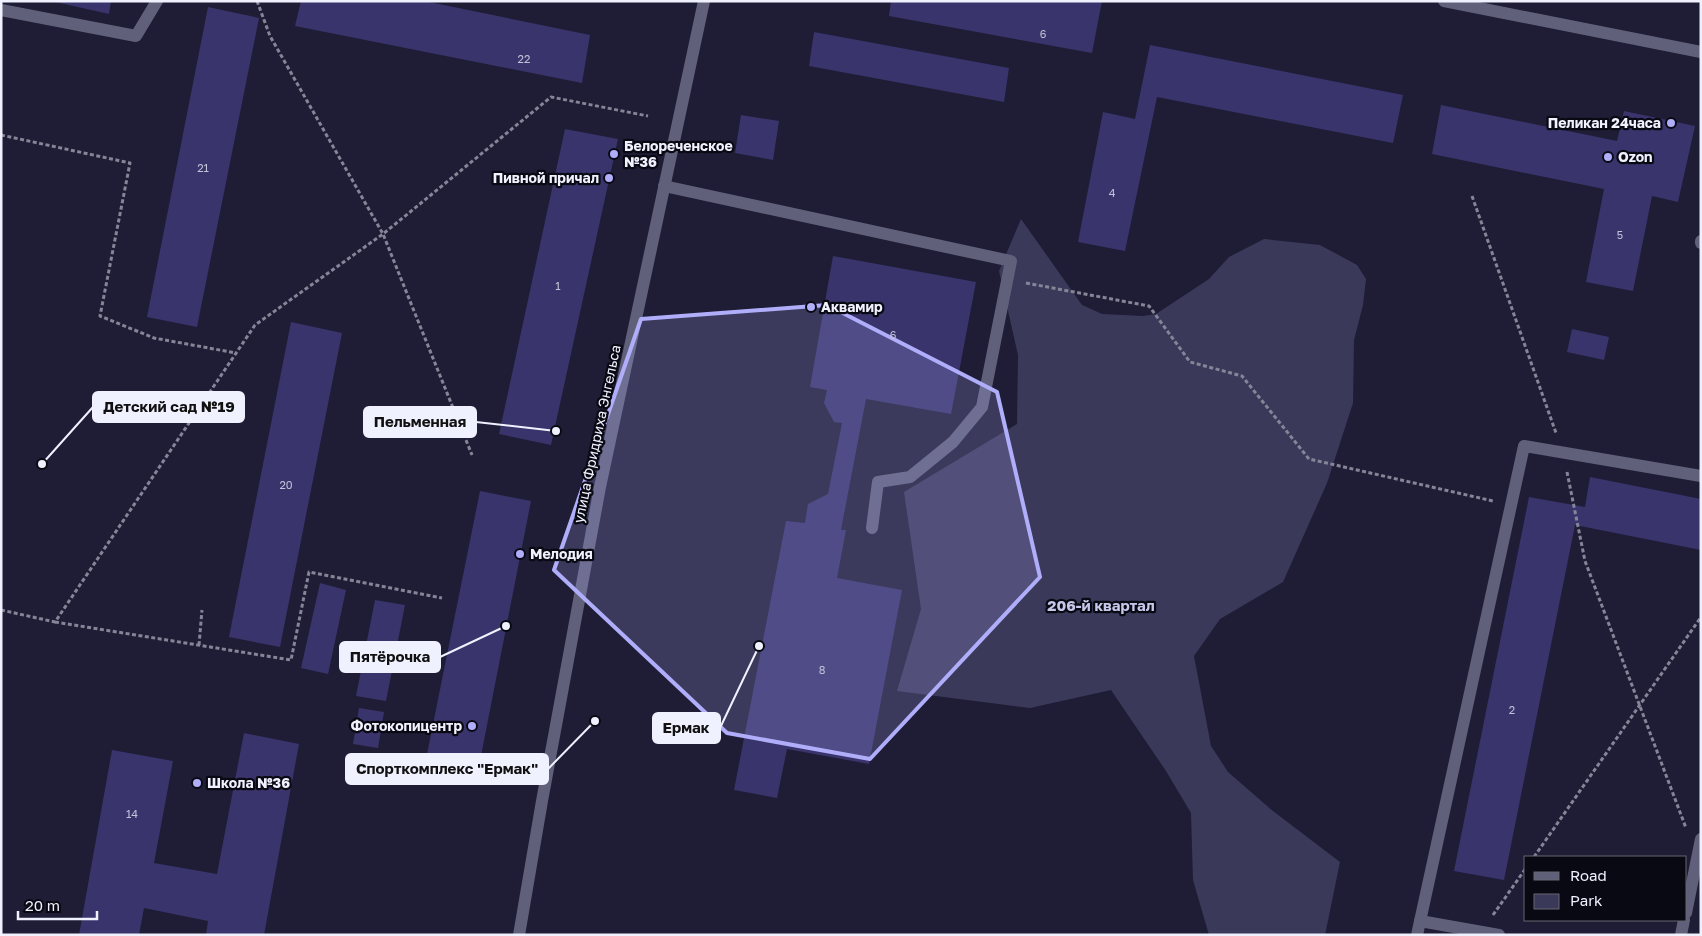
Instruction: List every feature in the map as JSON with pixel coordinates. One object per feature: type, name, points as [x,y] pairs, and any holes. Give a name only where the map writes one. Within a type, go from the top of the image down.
[{"type":"street","points":[[1,10],[136,36],[157,1]]},
{"type":"street","name":"улица Фридриха Энгельса","points":[[518,935],[600,487],[704,1]]},
{"type":"street","points":[[1444,1],[1701,52]]},
{"type":"street","points":[[664,186],[1011,261],[982,407],[953,442],[910,477],[878,482],[872,528]]},
{"type":"street","points":[[1417,935],[1524,446],[1701,476]]},
{"type":"street","points":[[1687,908],[1701,839]]},
{"type":"street","points":[[1420,921],[1499,935]]},
{"type":"street","points":[[1681,935],[1684,921]]},
{"type":"path","points":[[257,1],[270,36],[383,234],[472,456]]},
{"type":"path","points":[[55,622],[255,325],[383,234],[552,97],[648,116]]},
{"type":"path","points":[[1,135],[130,164],[100,316],[154,338],[236,353]]},
{"type":"path","points":[[1472,196],[1564,453],[1585,561],[1697,857]]},
{"type":"path","points":[[1008,280],[1148,306],[1190,362],[1242,376],[1309,459],[1511,505]]},
{"type":"path","points":[[1,610],[55,622],[291,660],[309,572],[442,598]]},
{"type":"path","points":[[199,645],[202,610]]},
{"type":"path","points":[[1535,856],[1701,617]]},
{"type":"path","points":[[1482,932],[1524,871]]},
{"type":"highlighted area","points":[[827,305],[997,392],[1040,577],[870,759],[727,733],[554,570],[641,319]]},
{"type":"green space","points":[[1021,219],[1082,305],[1102,314],[1143,316],[1156,314],[1209,279],[1229,257],[1264,239],[1320,245],[1357,265],[1366,279],[1363,305],[1354,340],[1353,403],[1327,483],[1283,582],[1220,619],[1194,656],[1211,746],[1228,772],[1273,811],[1340,862],[1325,935],[1209,935],[1193,880],[1191,813],[1166,771],[1111,690],[1030,708],[897,691],[921,609],[904,492],[1017,424],[1018,355],[999,271]]},
{"type":"building","points":[[51,1],[111,1],[109,14]]},
{"type":"building","points":[[301,1],[424,1],[590,35],[582,83],[295,26]]},
{"type":"building","points":[[891,1],[1102,1],[1092,53],[889,16]]},
{"type":"building","points":[[208,7],[259,18],[197,327],[147,317]]},
{"type":"building","points":[[814,32],[1009,68],[1004,102],[809,66]]},
{"type":"building","points":[[1150,45],[1403,95],[1393,143],[1157,97],[1125,251],[1078,242],[1103,112],[1135,119]]},
{"type":"building","points":[[1441,105],[1617,141],[1624,111],[1695,126],[1678,202],[1652,196],[1633,291],[1586,282],[1604,189],[1432,154]]},
{"type":"building","points":[[741,115],[779,121],[773,160],[735,153]]},
{"type":"building","points":[[565,129],[618,139],[551,445],[499,434]]},
{"type":"building","points":[[833,256],[976,282],[951,414],[866,399],[841,530],[846,530],[837,578],[902,590],[869,764],[787,749],[777,798],[734,790],[786,521],[805,523],[808,504],[828,494],[842,423],[834,422],[824,403],[827,390],[810,387]]},
{"type":"building","points":[[291,322],[342,333],[280,647],[229,637]]},
{"type":"building","points":[[1572,329],[1609,337],[1604,360],[1567,352]]},
{"type":"building","points":[[1590,477],[1701,499],[1701,550],[1575,525],[1504,880],[1454,871],[1529,497],[1585,507]]},
{"type":"building","points":[[480,491],[531,501],[479,766],[427,754]]},
{"type":"building","points":[[320,583],[346,590],[328,674],[301,668]]},
{"type":"building","points":[[375,600],[405,605],[386,701],[356,696]]},
{"type":"building","points":[[359,708],[384,712],[378,748],[353,744]]},
{"type":"building","points":[[244,733],[299,744],[264,935],[206,935],[208,921],[144,908],[139,935],[79,935],[112,750],[173,761],[154,863],[217,874]]},
{"type":"place","name":"Пеликан 24часа","points":[[1671,123]]},
{"type":"place","name":"Белореченское №36","points":[[614,154]]},
{"type":"place","name":"Ozon","points":[[1608,157]]},
{"type":"place","name":"Пивной причал","points":[[609,178]]},
{"type":"place","name":"Аквамир","points":[[811,307]]},
{"type":"place","name":"Пельменная","points":[[556,431]]},
{"type":"place","name":"Детский сад №19","points":[[42,464]]},
{"type":"place","name":"Мелодия","points":[[520,554]]},
{"type":"place","name":"Пятёрочка","points":[[506,626]]},
{"type":"place","name":"Ермак","points":[[759,646]]},
{"type":"place","name":"Спорткомплекс \"Ермак\"","points":[[595,721]]},
{"type":"place","name":"Фотокопицентр","points":[[472,726]]},
{"type":"place","name":"Школа №36","points":[[197,783]]},
{"type":"district","name":"206-й квартал","points":[[1101,606]]}]
